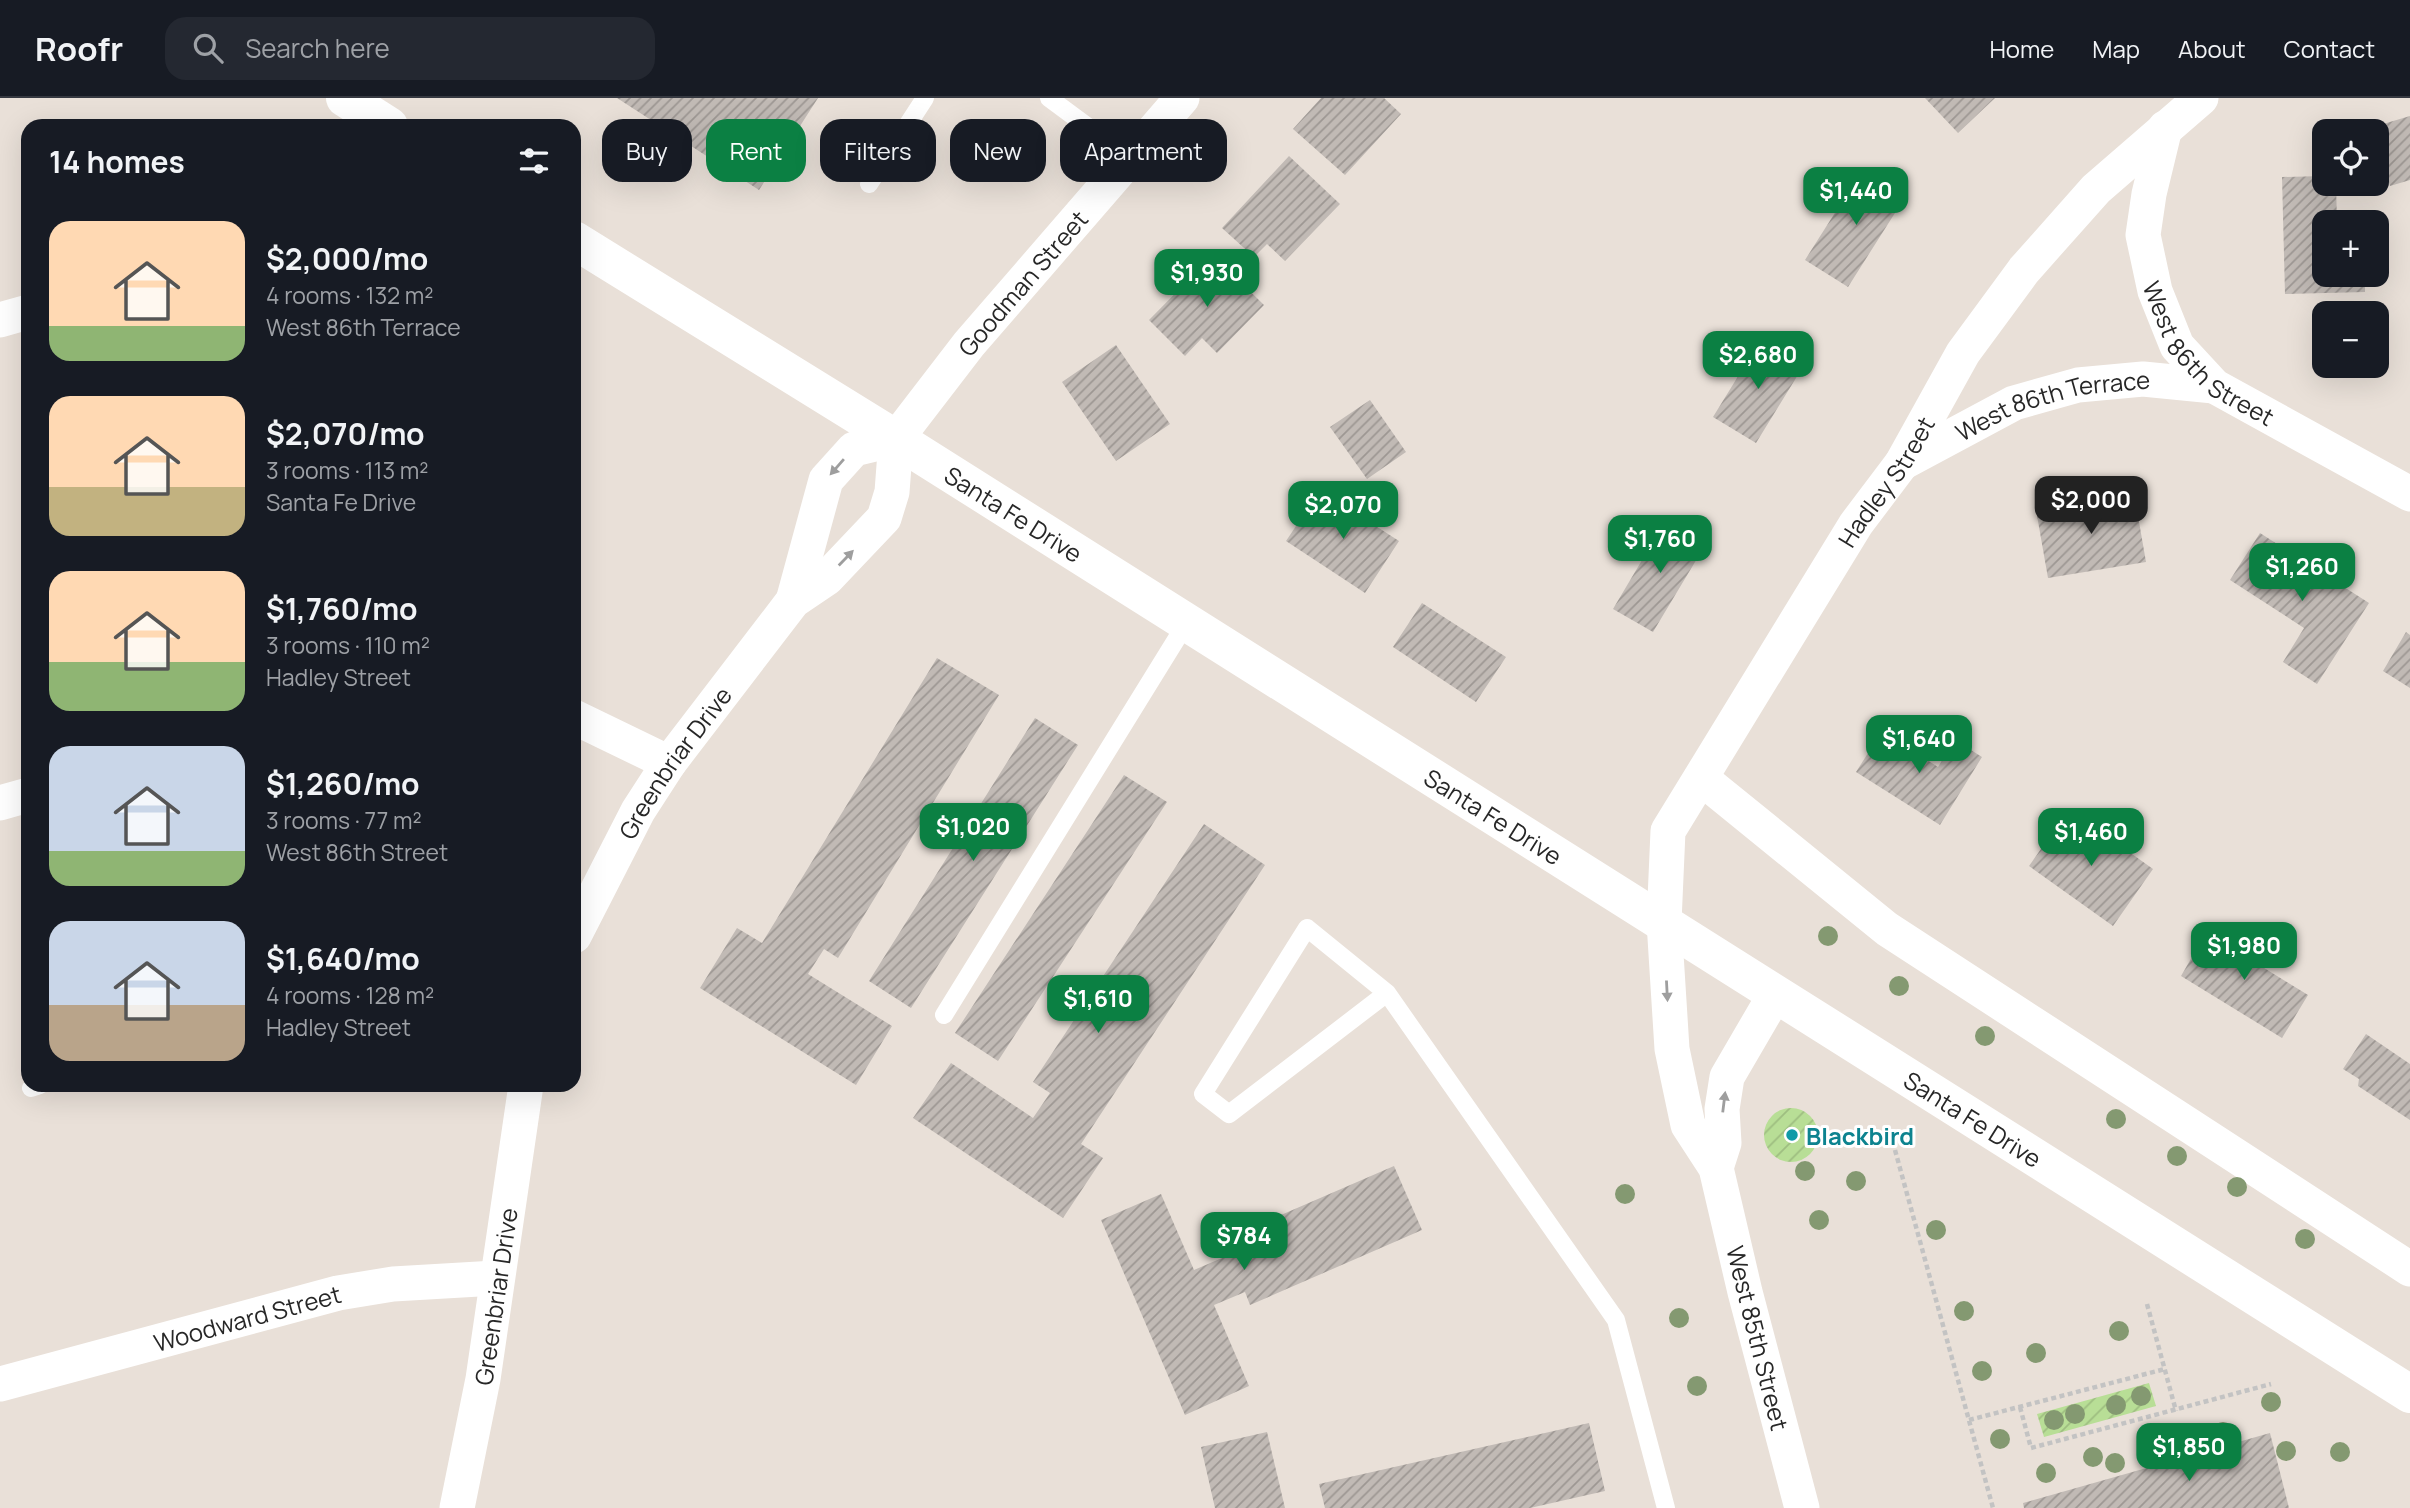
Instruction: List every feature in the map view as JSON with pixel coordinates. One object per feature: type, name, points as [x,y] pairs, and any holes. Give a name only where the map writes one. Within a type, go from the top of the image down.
[{"type":"main road","points":[[345,98],[379,119]]},
{"type":"main road","name":"Santa Fe Drive","points":[[581,244],[896,439],[2410,1394]]},
{"type":"street","name":"Goodman Street","points":[[1164,119],[1182,98]]},
{"type":"street","name":"Hadley Street","points":[[1664,922],[1668,831],[1856,524],[1902,463],[1963,353],[2024,270],[2096,189],[2201,98]]},
{"type":"street","name":"West 86th Street","points":[[2165,128],[2149,194],[2143,235],[2155,291],[2177,346],[2214,386],[2410,494]]},
{"type":"street","name":"Goodman Street","points":[[896,439],[969,344],[1109,182]]},
{"type":"street","points":[[0,320],[21,314]]},
{"type":"street","name":"West 86th Terrace","points":[[1902,463],[2014,402],[2078,385],[2143,379],[2214,386]]},
{"type":"street","name":"Greenbriar Drive","points":[[581,922],[638,811],[668,763],[793,601],[827,578],[884,518],[892,492],[896,439],[853,449],[826,480],[793,601]]},
{"type":"street","points":[[581,720],[668,763]]},
{"type":"street","points":[[1701,778],[1886,929],[2410,1269]]},
{"type":"street","points":[[0,803],[21,797]]},
{"type":"street","name":"West 85th Street","points":[[1664,922],[1672,1049],[1688,1125],[1716,1168],[1745,1292],[1802,1508]]},
{"type":"street","name":"West 85th Street","points":[[1716,1168],[1724,1143],[1722,1109],[1727,1077],[1776,993]]},
{"type":"street","name":"Greenbriar Drive","points":[[457,1508],[483,1379],[525,1092]]},
{"type":"street","name":"Woodward Street","points":[[0,1384],[338,1293],[393,1284],[496,1278]]},
{"type":"lane","points":[[869,184],[925,98]]},
{"type":"lane","points":[[1049,98],[1077,119]]},
{"type":"lane","points":[[944,1015],[1187,622]]},
{"type":"lane","points":[[1387,993],[1229,1114],[1203,1094],[1307,928],[1387,993],[1616,1320],[1666,1508]]},
{"type":"path","points":[[1895,1150],[1993,1508]]},
{"type":"path","points":[[2147,1304],[2176,1410]]},
{"type":"path","points":[[1969,1420],[2165,1369]]},
{"type":"path","points":[[2020,1407],[2031,1448],[2271,1384]]},
{"type":"green space","points":[[1791,1108],[1810,1116],[1818,1135],[1810,1154],[1791,1162],[1772,1154],[1764,1135],[1772,1116]]},
{"type":"green space","points":[[2149,1383],[2156,1406],[2044,1437],[2037,1414]]},
{"type":"building","points":[[617,98],[818,98],[805,119],[706,119],[706,156],[692,147],[692,119],[649,119]]},
{"type":"building","points":[[1321,98],[1384,98],[1401,114],[1345,175],[1293,129]]},
{"type":"building","points":[[1925,98],[1995,98],[1958,133]]},
{"type":"building","points":[[2410,116],[2410,180],[2390,186],[2389,183],[2389,122]]},
{"type":"building","points":[[1289,156],[1340,204],[1285,261],[1267,244],[1254,257],[1222,228]]},
{"type":"building","points":[[1864,167],[1907,194],[1848,287],[1805,260]]},
{"type":"building","points":[[2312,176],[2312,196],[2336,196],[2337,210],[2312,210],[2312,287],[2365,287],[2365,292],[2285,294],[2282,177]]},
{"type":"building","points":[[747,182],[764,182],[759,190]]},
{"type":"building","points":[[1213,255],[1264,305],[1217,353],[1202,338],[1185,356],[1149,320]]},
{"type":"building","points":[[1761,339],[1804,365],[1756,443],[1713,417]]},
{"type":"building","points":[[1116,345],[1170,424],[1116,461],[1062,382]]},
{"type":"building","points":[[1370,400],[1406,452],[1367,479],[1330,427]]},
{"type":"building","points":[[1320,490],[1399,541],[1365,593],[1286,541]]},
{"type":"building","points":[[2134,493],[2146,562],[2048,578],[2036,510]]},
{"type":"building","points":[[1667,518],[1707,542],[1653,632],[1613,609]]},
{"type":"building","points":[[2260,533],[2369,603],[2317,684],[2283,662],[2304,628],[2230,580]]},
{"type":"building","points":[[1422,603],[1506,657],[1476,702],[1393,647]]},
{"type":"building","points":[[2406,632],[2410,635],[2410,688],[2383,671]]},
{"type":"building","points":[[937,658],[999,695],[838,958],[824,949],[808,974],[892,1026],[856,1085],[700,988],[737,928],[762,943]]},
{"type":"building","points":[[1035,718],[1078,745],[911,1008],[869,981]]},
{"type":"building","points":[[1882,731],[1938,767],[1955,740],[1982,757],[1940,825],[1856,772]]},
{"type":"building","points":[[1124,775],[1167,802],[998,1061],[955,1033]]},
{"type":"building","points":[[2069,809],[2153,869],[2113,926],[2029,866]]},
{"type":"building","points":[[1204,824],[1265,865],[1081,1144],[1103,1158],[1063,1218],[913,1118],[951,1063],[1033,1118],[1050,1093],[1033,1082]]},
{"type":"building","points":[[2229,924],[2253,938],[2243,955],[2308,995],[2282,1038],[2181,976],[2203,938],[2215,945]]},
{"type":"building","points":[[2366,1034],[2410,1064],[2410,1120],[2358,1086],[2359,1079],[2343,1069]]},
{"type":"building","points":[[1394,1166],[1422,1230],[1250,1305],[1245,1292],[1214,1305],[1249,1386],[1185,1415],[1101,1220],[1161,1194],[1194,1270],[1229,1255],[1223,1240]]},
{"type":"building","points":[[1589,1423],[1605,1491],[1530,1508],[1325,1508],[1319,1484]]},
{"type":"building","points":[[1267,1432],[1285,1508],[1215,1508],[1201,1447]]},
{"type":"building","points":[[2270,1433],[2289,1508],[2024,1508],[2023,1503]]},
{"type":"place","name":"Blackbird","points":[[1792,1135]]}]
